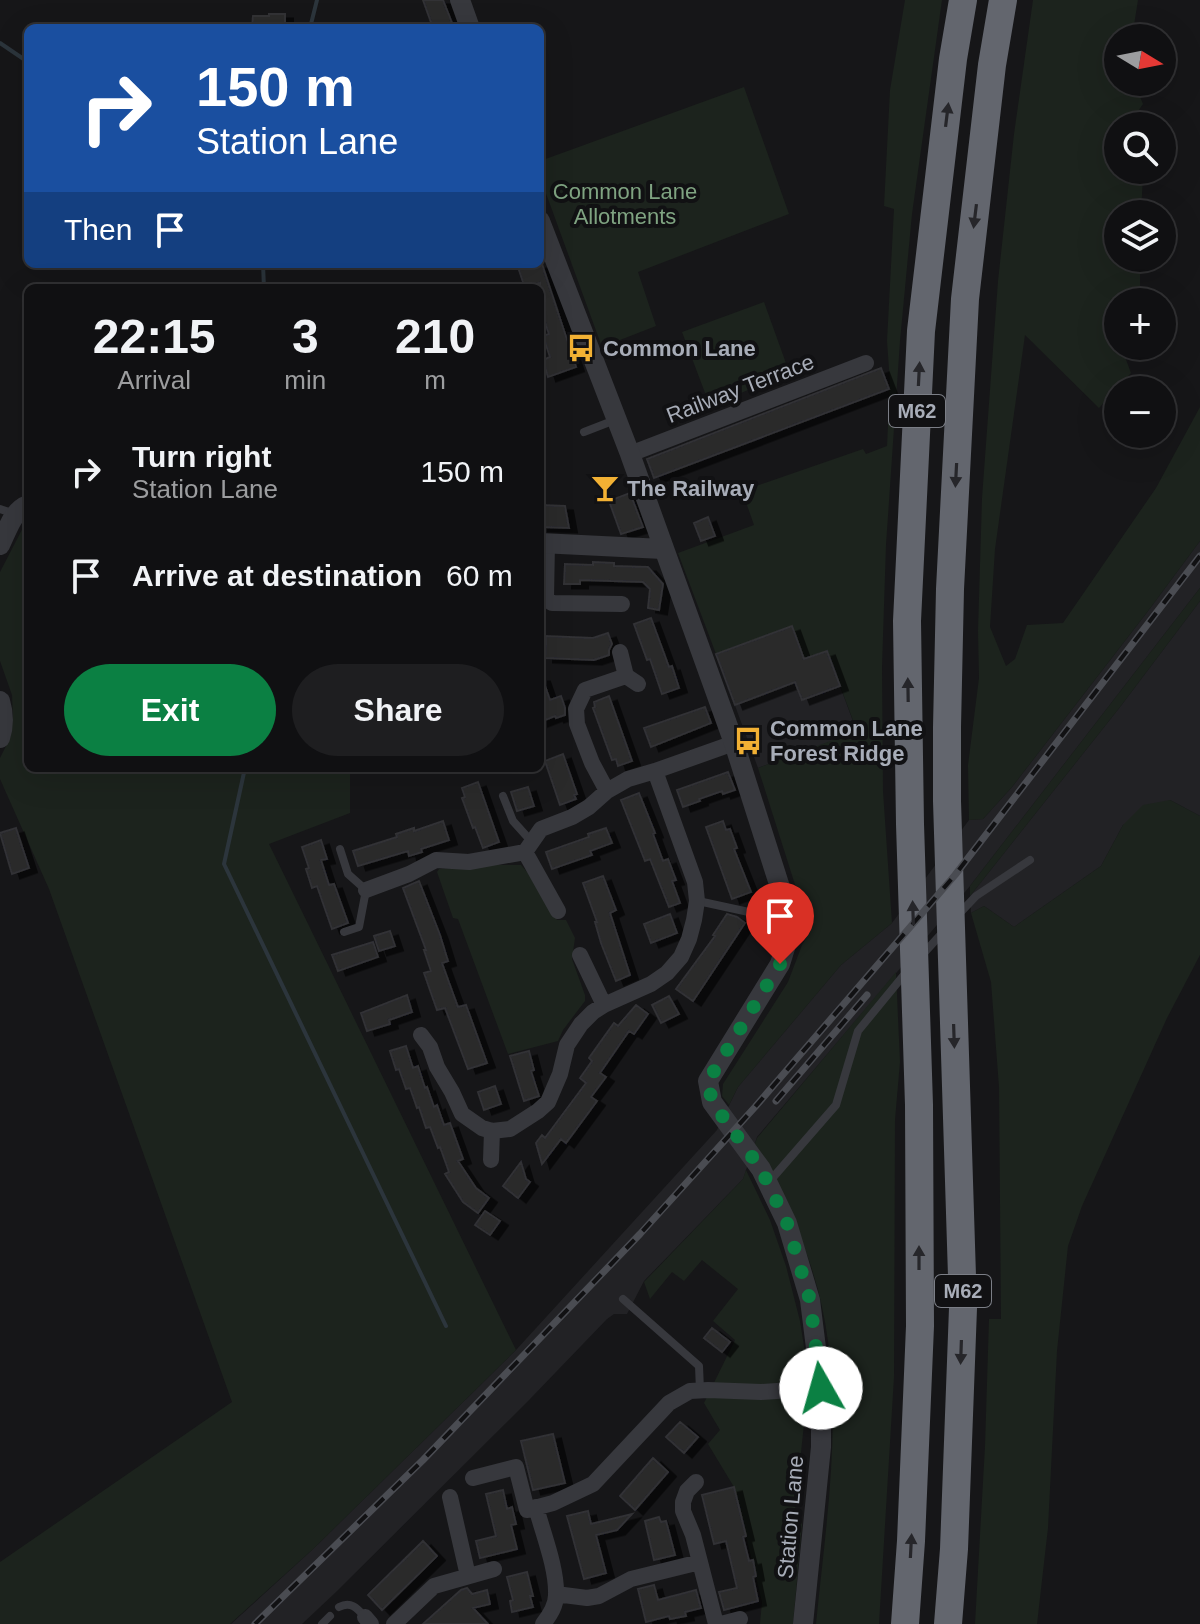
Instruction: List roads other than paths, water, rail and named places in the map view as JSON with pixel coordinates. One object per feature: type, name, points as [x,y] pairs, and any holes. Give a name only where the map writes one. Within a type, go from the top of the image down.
[{"type":"highway","name":"M62","points":[[905,1624],[920,1326],[918,1047],[907,621],[921,331],[953,59],[963,0]]},
{"type":"highway","name":"M62","points":[[948,1624],[954,1549],[963,1308],[947,801],[949,603],[965,299],[992,65],[1003,0]]},
{"type":"street","points":[[460,0],[469,24]]},
{"type":"street","points":[[366,890],[436,860],[469,862],[528,846],[541,829],[572,817],[628,779],[734,743],[630,454],[544,231]]},
{"type":"street","name":"Railway Terrace","points":[[630,454],[866,363]]},
{"type":"street","points":[[0,545],[15,509]]},
{"type":"street","points":[[622,604],[548,601],[544,543],[663,549]]},
{"type":"street","points":[[607,791],[582,740],[576,709],[585,690],[632,680],[620,652]]},
{"type":"street","points":[[0,701],[3,712],[0,738]]},
{"type":"street","name":"Station Lane","points":[[734,743],[786,906],[789,935],[780,964],[708,1081],[712,1102],[764,1176],[787,1223],[810,1300],[821,1388],[821,1447],[803,1624]]},
{"type":"street","points":[[421,1035],[430,1047],[462,1114],[482,1128],[492,1131],[510,1129],[548,1102],[560,1074],[567,1045],[593,1012],[667,973],[681,957],[689,939],[697,901],[695,882],[655,771]]},
{"type":"street","points":[[528,846],[558,911]]},
{"type":"street","points":[[580,955],[604,1005]]},
{"type":"street","points":[[491,1160],[492,1131]]},
{"type":"street","points":[[532,1508],[553,1503],[593,1484],[669,1403],[690,1391],[761,1392],[821,1388]]},
{"type":"street","points":[[473,1478],[516,1467],[550,1557],[556,1594],[554,1605],[543,1624]]},
{"type":"street","points":[[695,1481],[687,1491],[683,1511],[718,1624],[740,1619]]},
{"type":"street","points":[[450,1497],[468,1576]]},
{"type":"street","points":[[556,1594],[587,1598],[599,1596],[631,1579],[700,1562]]},
{"type":"street","points":[[394,1624],[434,1586],[494,1569]]},
{"type":"lane","points":[[584,432],[616,419]]},
{"type":"lane","points":[[503,796],[528,846]]},
{"type":"lane","points":[[340,849],[348,874],[366,890],[359,927],[344,932]]},
{"type":"lane","points":[[764,1176],[836,1105],[858,1031],[890,990],[976,896],[1030,860]]},
{"type":"lane","points":[[697,901],[758,914]]},
{"type":"lane","points":[[623,1299],[699,1366],[700,1390]]},
{"type":"lane","points":[[339,1607],[352,1605],[368,1621]]},
{"type":"lane","points":[[322,1624],[330,1616]]},
{"type":"waterway","points":[[311,24],[317,0]]},
{"type":"waterway","points":[[0,43],[24,59]]},
{"type":"waterway","points":[[263,268],[264,284]]},
{"type":"waterway","points":[[244,772],[224,864],[446,1326]]},
{"type":"railway","points":[[255,1624],[423,1460],[640,1234],[755,1107],[955,875],[1200,556]]},
{"type":"railway","points":[[776,1101],[867,995]]},
{"type":"place","name":"Common Lane","points":[[581,348]]},
{"type":"place","name":"The Railway","points":[[605,488]]},
{"type":"place","name":"Common Lane Forest Ridge","points":[[748,741]]},
{"type":"park label","name":"Common Lane Allotments","points":[[625,204]]}]
